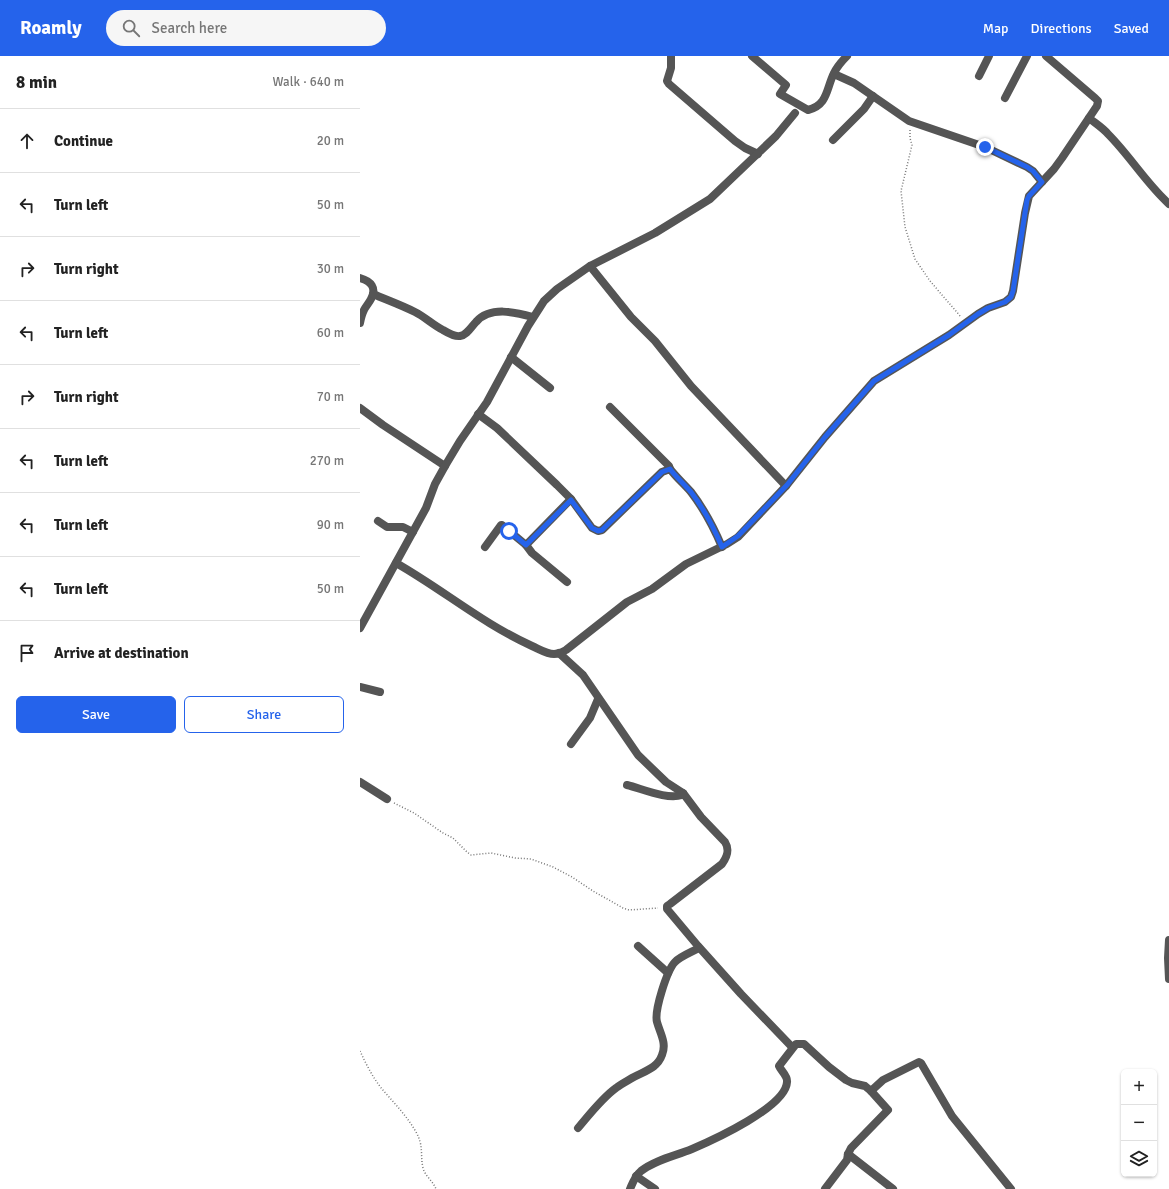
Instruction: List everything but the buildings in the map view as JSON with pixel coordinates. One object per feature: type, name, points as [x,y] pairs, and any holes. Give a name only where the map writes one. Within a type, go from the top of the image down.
[{"type":"street","points":[[671,56],[671,68],[667,81],[669,84],[735,141],[758,154]]},
{"type":"street","points":[[752,56],[786,85],[780,94],[808,110],[816,108],[822,102],[834,74],[845,57]]},
{"type":"street","points":[[979,76],[989,56]]},
{"type":"street","points":[[1005,98],[1028,56]]},
{"type":"street","points":[[396,563],[420,577],[495,627],[516,639],[546,652],[555,654],[566,650],[627,602],[652,589],[686,564],[722,547],[738,536],[786,486],[825,437],[874,381],[936,343],[978,314],[988,308],[1005,302],[1011,297],[1027,200],[1062,158],[1097,106],[1098,101],[1046,56]]},
{"type":"street","points":[[834,74],[854,83],[909,121],[985,147],[1027,167],[1033,171],[1042,182]]},
{"type":"street","points":[[833,140],[864,109],[873,96]]},
{"type":"street","points":[[360,628],[426,508],[435,484],[445,466],[487,402],[533,318],[544,301],[557,289],[590,266],[655,233],[710,199],[776,136],[794,113]]},
{"type":"street","points":[[1089,118],[1108,133],[1158,194],[1169,204]]},
{"type":"street","points":[[590,266],[631,317],[656,341],[691,386],[786,486]]},
{"type":"street","points":[[360,278],[365,279],[372,284],[373,294],[364,310],[360,323]]},
{"type":"street","points":[[373,294],[417,312],[445,332],[460,336],[465,334],[476,321],[484,315],[497,312],[511,312],[533,318]]},
{"type":"street","points":[[511,357],[550,388]]},
{"type":"street","points":[[610,407],[669,466],[690,491],[704,511],[722,547]]},
{"type":"street","points":[[360,408],[445,466]]},
{"type":"street","points":[[478,414],[497,428],[571,500],[592,528],[598,531],[602,530],[662,472],[670,469]]},
{"type":"street","points":[[526,545],[571,500]]},
{"type":"street","points":[[378,521],[387,527],[403,527],[413,532]]},
{"type":"street","points":[[485,547],[502,525],[526,545],[532,553],[567,582]]},
{"type":"street","points":[[559,653],[583,675],[598,699],[638,755],[666,782],[683,793],[701,817],[728,846],[726,858],[722,864],[670,904],[667,908],[699,948],[792,1047]]},
{"type":"street","points":[[360,687],[380,692]]},
{"type":"street","points":[[571,744],[590,718],[598,699]]},
{"type":"street","points":[[360,782],[387,799]]},
{"type":"street","points":[[627,785],[666,796],[678,797],[682,796],[683,793]]},
{"type":"street","points":[[1169,940],[1169,979]]},
{"type":"street","points":[[638,946],[668,973]]},
{"type":"street","points":[[578,1128],[596,1107],[616,1088],[633,1077],[650,1070],[658,1063],[664,1048],[663,1038],[656,1020],[656,1012],[668,973],[676,961],[699,948]]},
{"type":"street","points":[[630,1189],[640,1171],[651,1164],[692,1149],[740,1126],[775,1102],[785,1090],[787,1082],[786,1077],[779,1066],[792,1047],[798,1043],[804,1044],[846,1080],[865,1086],[888,1110],[851,1148],[847,1160],[825,1189]]},
{"type":"street","points":[[871,1091],[883,1080],[917,1062],[921,1063],[952,1116],[1011,1189]]},
{"type":"street","points":[[848,1154],[893,1189]]},
{"type":"street","points":[[636,1176],[654,1189]]},
{"type":"path","points":[[909,121],[912,145],[901,191],[903,218],[908,237],[915,259],[930,281],[966,323]]},
{"type":"path","points":[[387,799],[453,838],[471,855],[492,853],[515,858],[531,859],[553,867],[623,908],[629,910],[667,908]]},
{"type":"path","points":[[360,1051],[381,1088],[400,1109],[416,1131],[421,1141],[423,1168],[435,1184],[436,1189]]},
{"type":"route","points":[[509,531],[526,545],[571,500],[592,528],[598,531],[602,530],[662,472],[670,469],[690,491],[704,511],[722,547],[738,536],[787,485],[825,437],[874,381],[949,335],[978,314],[988,308],[1005,302],[1011,297],[1027,200],[1042,182],[1033,171],[1027,167],[985,147]]}]
